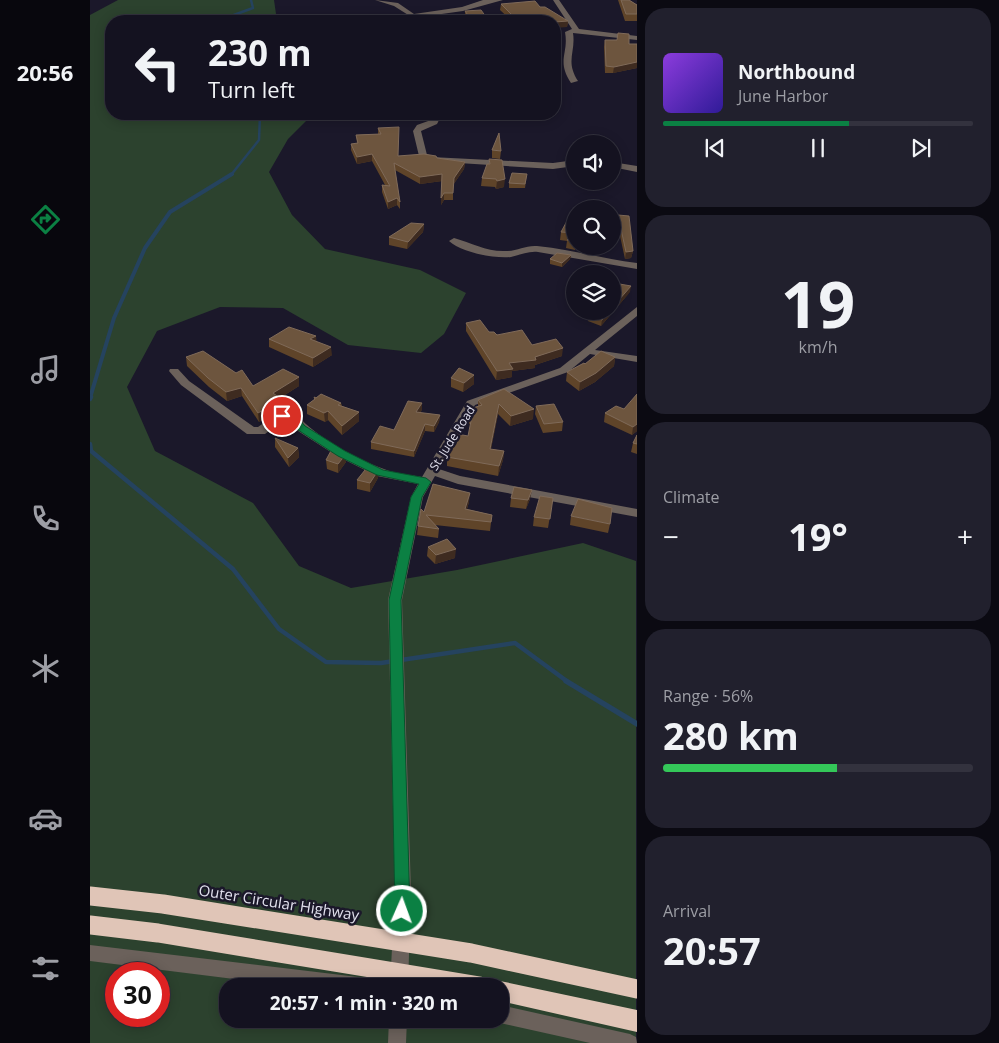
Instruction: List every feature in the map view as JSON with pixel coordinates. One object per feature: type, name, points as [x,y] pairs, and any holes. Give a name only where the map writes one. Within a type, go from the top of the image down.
[{"type":"highway","name":"Outer Circular Highway","points":[[90,896],[163,904],[470,953],[636,989]]},
{"type":"highway","points":[[90,925],[167,935],[431,978]]},
{"type":"highway","points":[[509,993],[636,1020]]},
{"type":"street","points":[[378,0],[396,4],[412,15]]},
{"type":"street","points":[[420,15],[463,9],[477,3],[500,0]]},
{"type":"street","points":[[556,0],[575,30]]},
{"type":"street","points":[[456,15],[463,9]]},
{"type":"street","points":[[574,80],[567,70],[567,50],[571,44],[569,32],[575,30],[636,38]]},
{"type":"street","points":[[435,120],[420,127],[417,131],[423,156],[430,159],[554,166],[566,164]]},
{"type":"street","points":[[621,166],[636,169]]},
{"type":"street","points":[[454,241],[465,248],[500,253],[509,254],[524,248],[538,249],[606,263],[636,266]]},
{"type":"street","name":"St. Jude Road","points":[[399,978],[403,892],[395,600],[417,497],[471,403],[564,370],[636,310]]},
{"type":"street","points":[[586,352],[636,359]]},
{"type":"street","points":[[174,371],[186,383],[251,431],[262,431],[282,416],[292,418],[302,428],[341,453],[380,473],[458,480],[636,513]]},
{"type":"street","points":[[90,952],[295,978]]},
{"type":"street","points":[[509,1016],[630,1043]]},
{"type":"street","points":[[397,1043],[398,1028]]},
{"type":"green space","points":[[118,0],[274,0],[276,15],[105,15],[105,120],[307,120],[288,139],[269,172],[292,215],[325,249],[420,270],[466,293],[444,334],[421,353],[348,345],[283,308],[220,307],[157,331],[127,387],[155,451],[253,503],[299,566],[351,588],[457,570],[583,543],[636,561],[636,1043],[90,1043],[90,15]]},
{"type":"building","points":[[621,0],[629,0],[637,5],[637,14],[626,14]]},
{"type":"building","points":[[535,1],[540,7],[545,7],[558,15],[512,15],[501,4]]},
{"type":"building","points":[[481,10],[485,15],[468,15],[465,11]]},
{"type":"building","points":[[561,17],[568,21],[561,22]]},
{"type":"building","points":[[618,33],[629,34],[629,44],[637,44],[637,62],[614,67],[606,66],[605,40],[617,40]]},
{"type":"building","points":[[399,127],[398,156],[424,154],[465,162],[454,178],[453,193],[444,193],[441,198],[442,174],[420,177],[394,163],[400,202],[397,198],[388,202],[382,185],[390,186],[372,154],[357,157],[351,144],[358,143],[356,135],[381,134],[378,128]]},
{"type":"building","points":[[499,133],[501,151],[492,150]]},
{"type":"building","points":[[489,159],[502,160],[505,179],[497,181],[496,179],[482,178],[487,164],[490,164]]},
{"type":"building","points":[[512,173],[527,174],[525,184],[509,183]]},
{"type":"building","points":[[621,215],[629,216],[633,251],[626,252],[621,229]]},
{"type":"building","points":[[411,223],[424,224],[408,242],[389,237]]},
{"type":"building","points":[[566,223],[566,232],[561,232]]},
{"type":"building","points":[[557,253],[571,255],[562,263],[550,259]]},
{"type":"building","points":[[621,284],[631,286],[621,298]]},
{"type":"building","points":[[480,320],[489,332],[494,332],[497,335],[522,330],[532,345],[556,339],[563,348],[535,357],[536,360],[509,363],[513,369],[497,371],[466,323]]},
{"type":"building","points":[[289,327],[316,336],[310,339],[331,347],[313,358],[269,339]]},
{"type":"building","points":[[203,351],[236,373],[242,370],[253,386],[283,369],[299,377],[273,393],[285,402],[276,403],[258,413],[241,388],[226,392],[186,357]]},
{"type":"building","points":[[601,351],[615,357],[596,373],[580,382],[567,372],[585,364]]},
{"type":"building","points":[[459,368],[474,375],[464,383],[451,378]]},
{"type":"building","points":[[504,389],[534,409],[511,416],[499,404],[490,449],[504,451],[499,466],[447,457],[457,434],[468,436],[472,416],[468,412],[470,409],[482,405],[478,400]]},
{"type":"building","points":[[321,394],[341,403],[338,405],[359,412],[342,426],[328,411],[324,413],[307,405],[315,399],[314,397],[316,398]]},
{"type":"building","points":[[637,394],[637,424],[633,427],[605,413],[616,406],[624,409]]},
{"type":"building","points":[[408,401],[422,403],[416,412],[440,415],[434,426],[425,424],[414,451],[371,442],[380,426],[394,430]]},
{"type":"building","points":[[554,404],[563,422],[544,424],[536,406]]},
{"type":"building","points":[[637,435],[637,444],[633,443]]},
{"type":"building","points":[[275,438],[298,448],[288,458]]},
{"type":"building","points":[[333,447],[346,454],[338,464],[326,460]]},
{"type":"building","points":[[369,465],[379,469],[370,483],[357,480]]},
{"type":"building","points":[[433,484],[470,493],[465,509],[492,515],[491,522],[426,515],[439,529],[418,526],[421,509],[424,512]]},
{"type":"building","points":[[514,487],[532,490],[528,500],[511,498]]},
{"type":"building","points":[[540,496],[553,498],[550,519],[534,517]]},
{"type":"building","points":[[578,499],[612,508],[610,524],[571,516]]},
{"type":"building","points":[[447,539],[456,549],[436,555],[428,547]]},
{"type":"waterway","points":[[234,15],[253,8],[251,0]]},
{"type":"waterway","points":[[232,174],[259,140],[260,120]]},
{"type":"waterway","points":[[90,398],[114,318],[145,248],[170,212],[232,174]]},
{"type":"waterway","points":[[90,444],[91,451],[233,569],[279,629],[326,662],[381,663],[515,643],[568,682]]},
{"type":"waterway","points":[[566,681],[637,724]]},
{"type":"route","points":[[282,416],[292,418],[302,428],[341,453],[380,473],[426,482],[417,497],[395,600],[402,911]]}]
